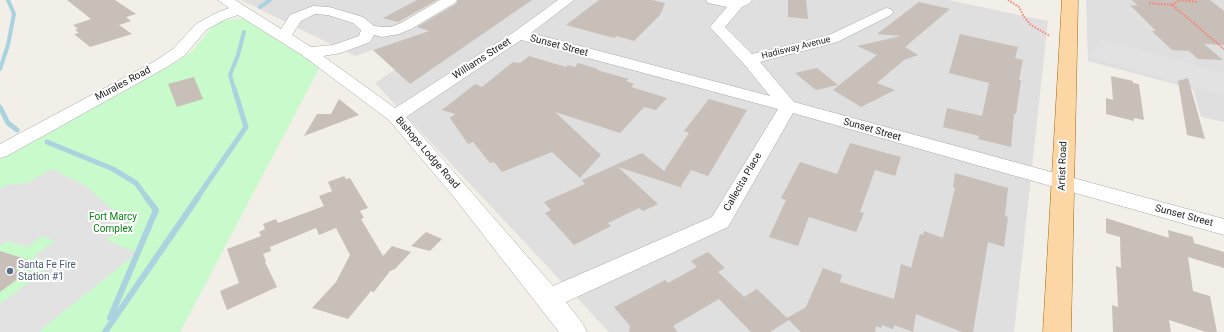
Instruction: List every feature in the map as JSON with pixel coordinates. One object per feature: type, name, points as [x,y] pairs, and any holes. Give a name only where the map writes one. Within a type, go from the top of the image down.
[{"type":"main road","name":"Artist Road","points":[[1057,332],[1070,0]]},
{"type":"street","name":"Bishops Lodge Road","points":[[225,0],[308,52],[395,116],[460,191],[549,299],[574,332]]},
{"type":"street","points":[[284,36],[295,18],[321,5],[329,11],[358,20],[369,29],[382,32],[394,31],[406,26],[450,0]]},
{"type":"street","name":"Williams Street","points":[[395,116],[519,36],[567,0]]},
{"type":"street","points":[[713,0],[741,2]]},
{"type":"street","points":[[741,2],[717,27],[749,60],[788,106]]},
{"type":"street","name":"Murales Road","points":[[0,152],[161,64],[179,52],[201,27],[219,17],[240,10]]},
{"type":"street","name":"Hadisway Avenue","points":[[749,60],[832,39],[886,12]]},
{"type":"street","points":[[308,52],[335,50],[365,39],[369,29]]},
{"type":"street","name":"Sunset Street","points":[[519,36],[788,106],[1224,227]]},
{"type":"street","name":"Callecita Place","points":[[549,299],[720,222],[788,106]]},
{"type":"path","points":[[1008,0],[1019,7],[1024,17],[1031,25],[1050,36]]},
{"type":"path","points":[[1172,6],[1180,0],[1197,2]]},
{"type":"path","points":[[1149,3],[1172,6],[1224,49]]},
{"type":"shaded area","points":[[241,0],[484,0],[441,27],[355,56]]},
{"type":"shaded area","points":[[497,0],[948,0],[1048,21],[1014,332],[609,332],[375,83]]},
{"type":"shaded area","points":[[1086,0],[1224,0],[1224,122],[1201,117],[1193,89],[1088,61]]},
{"type":"shaded area","points":[[1102,39],[1224,73],[1224,95],[1089,57]]},
{"type":"shaded area","points":[[52,169],[86,186],[128,223],[106,240],[137,253],[38,332],[0,332],[0,304],[55,263],[33,257],[55,241],[42,236],[28,247],[8,241],[0,246],[0,189],[7,185],[27,183]]},
{"type":"green space","name":"Fort Marcy Complex","points":[[246,19],[321,65],[180,332],[0,332],[0,160],[180,60],[193,50],[214,25],[222,21]]},
{"type":"building","points":[[67,0],[115,0],[136,14],[126,17],[131,21],[119,25],[132,34],[90,47],[74,34],[79,33],[75,30],[78,29],[73,25],[91,19]]},
{"type":"building","points":[[417,0],[437,0],[398,22],[383,18]]},
{"type":"building","points":[[458,0],[532,0],[410,84],[373,50],[429,31],[417,27],[456,4]]},
{"type":"building","points":[[599,0],[652,0],[665,3],[660,15],[634,41],[617,36],[614,38],[566,25]]},
{"type":"building","points":[[788,0],[806,0],[808,19],[788,17]]},
{"type":"building","points":[[1132,0],[1210,0],[1224,11],[1224,45],[1204,44],[1223,60],[1198,59],[1189,51],[1172,50],[1152,31],[1156,31],[1130,5],[1138,6]]},
{"type":"building","points":[[919,2],[950,9],[905,47],[918,55],[904,60],[877,83],[895,90],[861,107],[833,90],[877,55],[857,46],[901,36],[877,34]]},
{"type":"building","points":[[960,34],[1018,47],[1015,58],[1023,60],[1019,80],[1021,80],[1016,114],[1014,114],[1011,147],[978,139],[979,136],[943,127],[947,108],[982,116],[989,83],[949,73]]},
{"type":"building","points":[[529,56],[566,67],[568,65],[575,67],[578,63],[598,69],[597,70],[629,79],[626,81],[634,84],[631,87],[667,98],[656,110],[644,107],[620,133],[555,112],[601,155],[580,178],[552,152],[502,172],[494,162],[490,163],[473,142],[468,144],[450,118],[455,114],[442,110],[475,84],[482,87],[513,62],[520,63]]},
{"type":"building","points":[[817,68],[838,85],[816,90],[795,73]]},
{"type":"building","points":[[1111,76],[1133,81],[1133,83],[1139,84],[1144,120],[1134,118],[1134,121],[1106,114],[1106,98],[1113,100]]},
{"type":"building","points":[[194,77],[203,99],[177,107],[168,84]]},
{"type":"building","points":[[1188,78],[1205,139],[1187,135],[1178,81]]},
{"type":"building","points":[[339,99],[359,115],[304,136],[317,114],[331,114]]},
{"type":"building","points":[[709,99],[747,110],[708,176],[691,170],[681,186],[683,188],[618,167],[658,204],[643,211],[639,208],[608,223],[611,226],[574,245],[545,213],[551,210],[544,202],[585,184],[582,180],[642,153],[664,171],[689,133],[684,131]]},
{"type":"building","points":[[850,143],[901,157],[895,176],[875,170],[860,212],[864,213],[856,232],[809,217],[798,246],[769,237],[786,200],[781,198],[800,162],[837,174]]},
{"type":"building","points":[[955,173],[1008,188],[1005,216],[1008,217],[1004,247],[988,242],[973,332],[962,332],[916,314],[913,332],[894,325],[893,329],[882,325],[881,328],[876,326],[875,332],[801,332],[789,320],[770,332],[751,332],[719,299],[673,326],[678,332],[629,332],[630,326],[614,307],[665,280],[668,283],[697,267],[691,261],[708,252],[725,268],[718,272],[744,297],[757,289],[787,318],[806,307],[823,268],[842,275],[840,282],[894,299],[901,264],[911,268],[920,234],[923,235],[924,231],[943,238],[955,188],[953,187]]},
{"type":"building","points":[[344,176],[346,179],[350,178],[368,208],[360,211],[364,218],[361,219],[383,256],[392,246],[411,252],[395,269],[390,271],[374,292],[371,291],[348,319],[312,308],[336,282],[350,255],[336,228],[319,235],[316,228],[270,247],[271,251],[263,254],[266,261],[265,262],[277,287],[227,310],[220,291],[239,283],[227,249],[261,236],[259,232],[265,229],[263,224],[276,219],[278,223],[324,206],[319,196],[332,191],[328,182]]},
{"type":"building","points":[[1106,218],[1169,238],[1168,230],[1193,237],[1194,243],[1224,252],[1224,268],[1188,257],[1193,291],[1210,296],[1217,332],[1206,332],[1169,320],[1171,332],[1113,332],[1112,305],[1118,307],[1116,266],[1121,268],[1120,237],[1106,233]]},
{"type":"building","points":[[426,232],[442,239],[430,251],[411,246]]},
{"type":"building","name":"Santa Fe Fire Station #1","points":[[0,251],[28,260],[15,269],[26,273],[0,292]]},
{"type":"waterway","points":[[0,69],[8,45],[14,14],[8,0]]},
{"type":"waterway","points":[[260,7],[270,0]]},
{"type":"waterway","points":[[234,89],[230,75],[238,55],[244,32]]},
{"type":"waterway","points":[[197,198],[246,127],[234,88]]},
{"type":"waterway","points":[[0,107],[8,123],[17,130]]},
{"type":"waterway","points":[[47,142],[113,169],[136,183],[147,198]]},
{"type":"waterway","points":[[110,318],[156,210],[146,197]]},
{"type":"waterway","points":[[105,332],[198,197]]},
{"type":"place","name":"Santa Fe Fire Station #1","points":[[10,271]]}]
